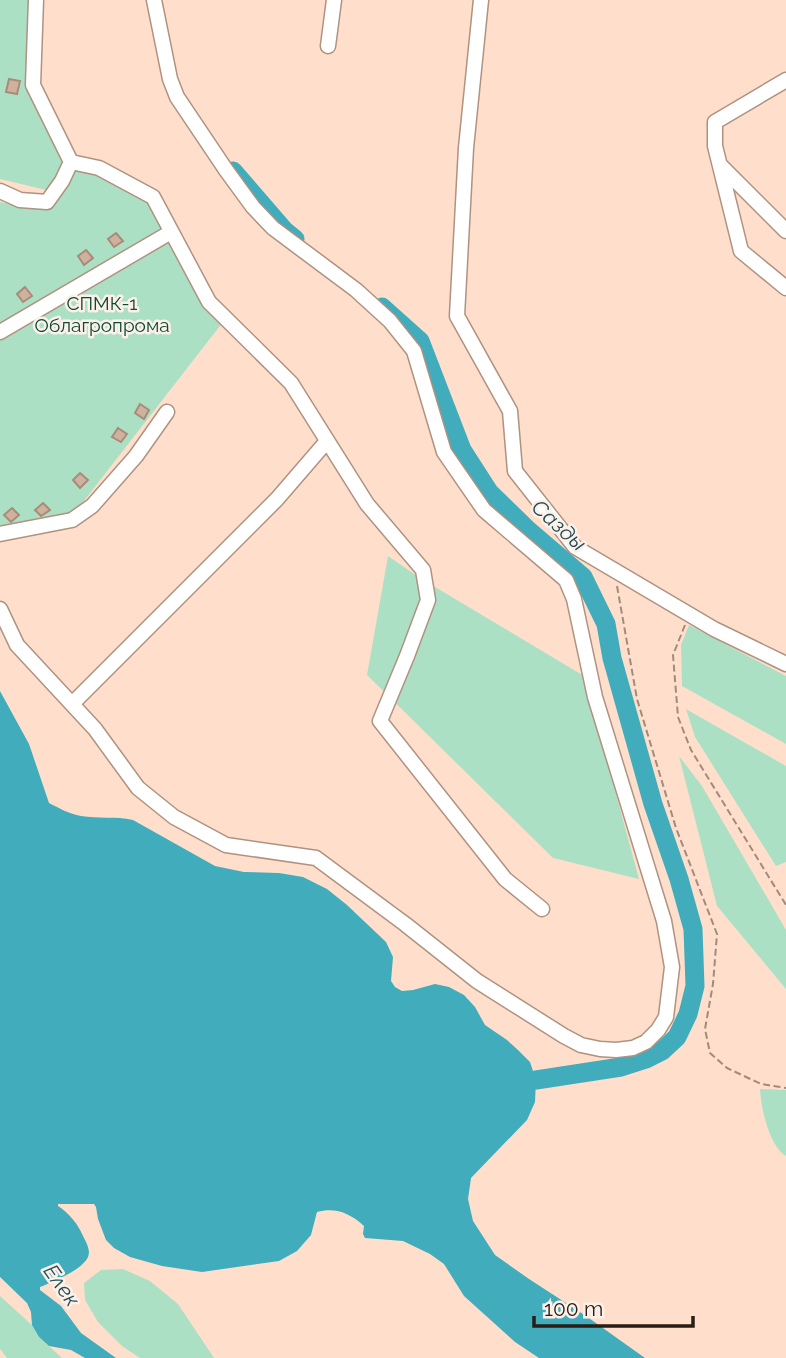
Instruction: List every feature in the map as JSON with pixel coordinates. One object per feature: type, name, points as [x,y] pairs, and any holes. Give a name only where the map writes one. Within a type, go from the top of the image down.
[{"type":"street","points":[[36,0],[33,85],[71,162]]},
{"type":"street","points":[[0,608],[17,645],[95,729],[138,788],[174,817],[226,845],[316,858],[477,981],[581,1045],[616,1050],[633,1048],[646,1042],[658,1030],[666,1017],[672,967],[664,921],[595,697],[574,599],[566,580],[484,510],[470,491],[444,452],[414,351],[390,321],[356,290],[273,228],[253,207],[226,170],[177,96],[170,79],[154,0]]},
{"type":"street","points":[[328,47],[334,0]]},
{"type":"street","points":[[481,0],[466,148],[457,316],[510,411],[514,471],[575,547],[713,629],[786,664]]},
{"type":"street","points":[[786,80],[715,122],[715,146],[741,251],[786,288]]},
{"type":"street","points":[[0,191],[20,200],[47,202],[71,162]]},
{"type":"street","points":[[71,162],[99,168],[153,197],[209,302],[291,383],[367,503],[423,570],[428,600],[380,721],[505,879],[542,909]]},
{"type":"street","points":[[720,165],[786,230]]},
{"type":"street","points":[[0,332],[171,232]]},
{"type":"street","points":[[0,534],[72,520],[92,506],[136,456],[167,412]]},
{"type":"street","points":[[72,704],[277,499],[327,441]]},
{"type":"path","points":[[614,570],[638,699],[677,828],[717,934],[713,984],[705,1029],[710,1053],[727,1068],[761,1084],[786,1088]]},
{"type":"path","points":[[690,615],[673,655],[678,717],[691,750],[786,905]]},
{"type":"green space","points":[[0,0],[36,0],[31,84],[68,160],[46,190],[0,179]]},
{"type":"green space","name":"СПМК-1 Облагропрома","points":[[71,163],[151,198],[223,322],[73,515],[0,531],[0,202],[44,210]]},
{"type":"green space","points":[[388,556],[584,676],[639,879],[553,858],[367,675]]},
{"type":"green space","points":[[689,625],[786,676],[786,744],[682,686],[681,645]]},
{"type":"green space","points":[[686,709],[786,766],[786,862],[776,866],[695,737]]},
{"type":"green space","points":[[679,756],[702,786],[786,930],[786,989],[717,906]]},
{"type":"green space","points":[[760,1089],[786,1090],[786,1156],[771,1135],[764,1116]]},
{"type":"green space","points":[[123,1269],[150,1281],[178,1304],[214,1358],[140,1358],[122,1346],[98,1322],[85,1300],[84,1283],[101,1270]]},
{"type":"green space","points":[[0,1296],[32,1325],[39,1337],[62,1358],[7,1358],[0,1349]]},
{"type":"water","points":[[0,691],[29,744],[49,803],[81,816],[133,820],[215,866],[244,872],[303,877],[327,889],[386,942],[393,957],[391,981],[395,987],[402,991],[435,984],[449,987],[464,995],[475,1007],[485,1025],[507,1040],[530,1062],[536,1080],[535,1102],[527,1120],[471,1178],[468,1199],[473,1221],[495,1255],[645,1358],[539,1358],[515,1342],[464,1296],[444,1264],[430,1254],[403,1241],[365,1238],[364,1226],[359,1221],[342,1212],[330,1210],[317,1212],[311,1235],[297,1251],[279,1261],[202,1272],[162,1266],[130,1257],[106,1240],[94,1204],[58,1204],[79,1227],[89,1254],[80,1266],[40,1287],[40,1290],[61,1306],[81,1333],[116,1358],[85,1358],[71,1350],[49,1346],[39,1337],[32,1325],[27,1303],[0,1277]]},
{"type":"building","points":[[9,79],[20,81],[17,94],[6,92]]},
{"type":"building","points":[[116,233],[123,241],[114,247],[108,239]]},
{"type":"building","points":[[86,250],[93,258],[84,265],[78,256]]},
{"type":"building","points":[[25,287],[32,296],[23,302],[17,294]]},
{"type":"building","points":[[140,404],[149,410],[144,419],[135,413]]},
{"type":"building","points":[[118,428],[127,434],[121,442],[112,437]]},
{"type":"building","points":[[80,473],[88,480],[80,488],[73,480]]},
{"type":"building","points":[[43,503],[50,510],[41,516],[35,510]]},
{"type":"building","points":[[12,508],[19,515],[11,522],[4,515]]},
{"type":"waterway","name":"Сазды","points":[[233,171],[295,239]]},
{"type":"waterway","name":"Сазды","points":[[382,307],[420,341],[462,450],[489,492],[583,577],[606,624],[612,658],[653,804],[693,929],[695,986],[688,1014],[677,1037],[662,1051],[621,1067],[536,1080]]},
{"type":"water label","name":"Елек","points":[[62,1285]]}]
